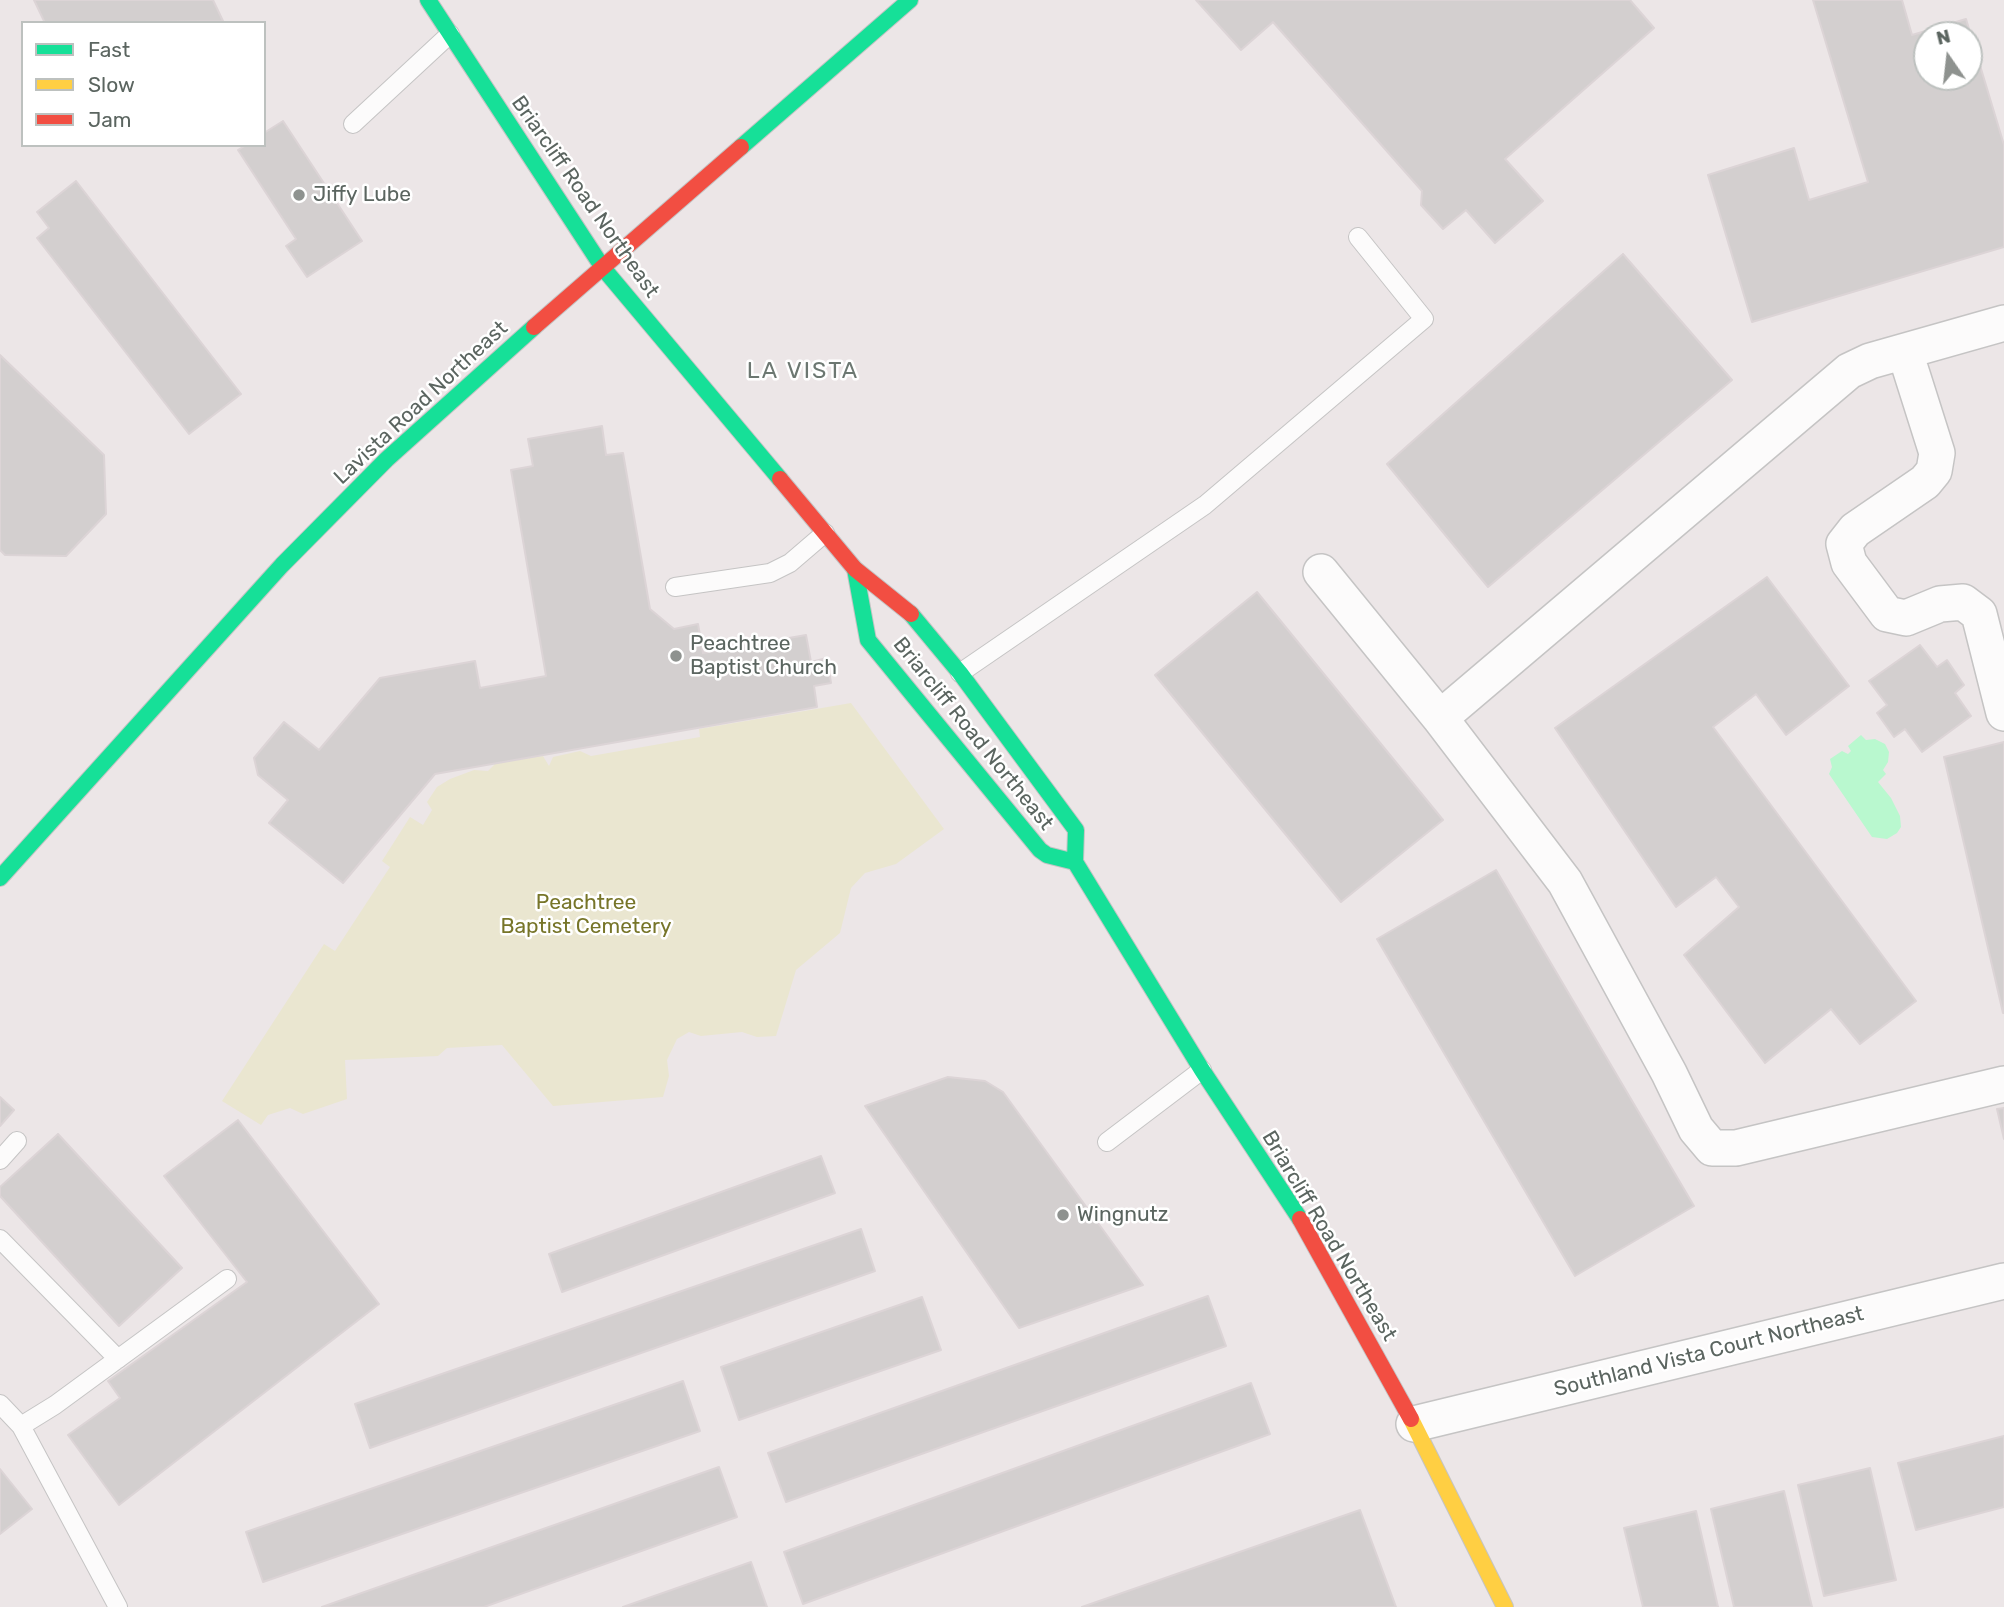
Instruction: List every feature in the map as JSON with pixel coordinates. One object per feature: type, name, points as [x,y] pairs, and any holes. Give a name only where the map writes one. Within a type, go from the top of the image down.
[{"type":"main road","name":"Briarcliff Road Northeast","points":[[428,0],[603,268],[855,569],[908,610],[960,673],[1076,830],[1075,862],[1202,1070],[1289,1200],[1414,1424],[1505,1607]]},
{"type":"main road","name":"Lavista Road Northeast","points":[[0,878],[282,565],[371,475],[467,385],[910,0]]},
{"type":"main road","name":"Briarcliff Road Northeast","points":[[855,569],[868,640],[1040,850],[1047,855],[1075,862]]},
{"type":"street","points":[[1440,718],[1849,371],[1870,361],[2004,323]]},
{"type":"street","points":[[1905,352],[1937,453],[1934,471],[1924,482],[1855,530],[1844,544],[1849,562],[1887,614],[1906,618],[1940,604],[1962,602],[1979,614],[2004,713]]},
{"type":"street","points":[[1321,572],[1440,718],[1565,882],[1626,992],[1696,1129],[1712,1148],[1736,1148],[2004,1084]]},
{"type":"street","name":"Southland Vista Court Northeast","points":[[1414,1424],[2004,1280]]},
{"type":"lane","points":[[353,124],[450,34]]},
{"type":"lane","points":[[960,673],[1205,505],[1424,318],[1359,237]]},
{"type":"lane","points":[[675,587],[770,573],[790,563],[825,533]]},
{"type":"lane","points":[[1107,1142],[1202,1070]]},
{"type":"lane","points":[[0,1160],[17,1141]]},
{"type":"lane","points":[[0,1239],[118,1359]]},
{"type":"lane","points":[[21,1426],[55,1405],[227,1279]]},
{"type":"lane","points":[[0,1404],[21,1426],[118,1607]]},
{"type":"green space","name":"Peachtree Baptist Cemetery","points":[[851,703],[944,829],[896,864],[865,873],[851,888],[840,933],[796,970],[776,1036],[757,1037],[742,1032],[701,1036],[689,1032],[677,1039],[667,1060],[669,1076],[663,1097],[553,1106],[502,1045],[447,1048],[438,1056],[345,1060],[347,1099],[303,1114],[290,1108],[268,1115],[261,1125],[222,1101],[324,944],[335,951],[390,867],[382,861],[410,817],[423,825],[432,810],[427,802],[437,787],[474,770],[488,771],[496,763],[543,756],[549,766],[553,757],[580,751],[591,756],[700,737],[699,729]]},
{"type":"shaded area","points":[[1861,735],[1866,740],[1875,739],[1885,744],[1889,752],[1888,762],[1883,770],[1886,774],[1878,782],[1891,798],[1900,816],[1901,827],[1887,839],[1872,837],[1829,774],[1832,767],[1830,759],[1842,751],[1848,754],[1851,751],[1848,746]]},
{"type":"building","points":[[34,0],[213,0],[223,21],[44,21]]},
{"type":"building","points":[[1196,0],[1630,0],[1654,28],[1505,159],[1543,201],[1495,243],[1466,210],[1443,229],[1421,205],[1422,191],[1273,22],[1241,50]]},
{"type":"building","points":[[1813,0],[1902,0],[1913,35],[1913,91],[1983,91],[1983,75],[2004,145],[2004,247],[1752,322],[1708,175],[1794,148],[1809,200],[1868,182]]},
{"type":"building","name":"Jiffy Lube","points":[[283,121],[362,241],[307,277],[286,246],[296,239],[238,150],[243,147],[266,147],[266,132]]},
{"type":"building","points":[[76,181],[241,394],[189,434],[37,238],[49,228],[37,212]]},
{"type":"building","points":[[1623,254],[1732,380],[1488,587],[1387,464]]},
{"type":"building","points":[[0,355],[104,455],[106,514],[66,556],[5,555],[0,550]]},
{"type":"building","name":"Peachtree Baptist Church","points":[[602,426],[606,455],[623,453],[650,609],[674,629],[698,624],[703,653],[806,635],[811,662],[827,658],[831,683],[814,686],[817,707],[435,774],[343,883],[269,823],[288,800],[258,775],[254,758],[284,722],[319,750],[380,678],[475,661],[480,688],[546,676],[511,470],[533,466],[528,439]]},
{"type":"building","points":[[1767,577],[1849,686],[1786,735],[1756,694],[1713,727],[1916,1001],[1860,1044],[1831,1009],[1765,1063],[1684,955],[1739,907],[1716,877],[1676,907],[1555,728]]},
{"type":"building","points":[[1257,592],[1443,820],[1341,902],[1155,675]]},
{"type":"building","points":[[1920,645],[1937,667],[1947,660],[1964,685],[1955,693],[1971,716],[1922,752],[1905,729],[1894,737],[1877,713],[1887,705],[1869,681]]},
{"type":"building","points":[[2004,742],[2004,1013],[2003,1013],[1944,757]]},
{"type":"building","points":[[1496,870],[1694,1206],[1575,1276],[1377,939]]},
{"type":"building","points":[[948,1077],[985,1081],[1003,1092],[1143,1285],[1019,1328],[865,1106]]},
{"type":"building","points":[[0,1097],[14,1110],[0,1126]]},
{"type":"building","points":[[2004,1108],[2004,1139],[1997,1109]]},
{"type":"building","points":[[238,1120],[379,1304],[119,1505],[68,1435],[120,1398],[108,1381],[247,1282],[164,1176]]},
{"type":"building","points":[[58,1134],[182,1268],[119,1326],[0,1196],[0,1187]]},
{"type":"building","points":[[821,1156],[835,1193],[562,1292],[549,1254]]},
{"type":"building","points":[[861,1229],[875,1271],[370,1448],[355,1404]]},
{"type":"building","points":[[1208,1296],[1226,1346],[786,1502],[768,1453]]},
{"type":"building","points":[[922,1297],[941,1350],[739,1420],[721,1367]]},
{"type":"building","points":[[683,1381],[700,1431],[263,1582],[246,1532]]},
{"type":"building","points":[[1251,1383],[1270,1434],[803,1604],[784,1552]]},
{"type":"building","points":[[2004,1436],[2004,1507],[1916,1530],[1898,1463]]},
{"type":"building","points":[[719,1467],[737,1517],[484,1607],[322,1607]]},
{"type":"building","points":[[1870,1468],[1896,1580],[1824,1596],[1798,1485]]},
{"type":"building","points":[[0,1469],[32,1509],[0,1534]]},
{"type":"building","points":[[1784,1491],[1812,1607],[1734,1607],[1711,1509]]},
{"type":"building","points":[[1360,1510],[1396,1607],[1082,1607]]},
{"type":"building","points":[[1696,1511],[1718,1607],[1643,1607],[1624,1528]]},
{"type":"building","points":[[751,1562],[767,1607],[623,1607]]},
{"type":"traffic: fast","points":[[428,0],[603,268],[780,479]]},
{"type":"traffic: fast","points":[[741,147],[910,0]]},
{"type":"traffic: fast","points":[[0,878],[282,565],[387,459],[534,327]]},
{"type":"traffic: fast","points":[[855,569],[868,640],[1040,850],[1047,855],[1075,862]]},
{"type":"traffic: fast","points":[[911,614],[960,673],[1076,830],[1075,862],[1202,1070],[1300,1219]]},
{"type":"traffic: slow","points":[[1411,1419],[1505,1607]]},
{"type":"traffic: jam","points":[[534,327],[741,147]]},
{"type":"traffic: jam","points":[[780,479],[855,569],[911,614]]},
{"type":"traffic: jam","points":[[1300,1219],[1411,1419]]},
{"type":"place","name":"Jiffy Lube","points":[[299,195]]},
{"type":"place","name":"Peachtree Baptist Church","points":[[676,656]]},
{"type":"place","name":"Wingnutz","points":[[1063,1215]]},
{"type":"district","name":"LA VISTA","points":[[803,371]]}]
